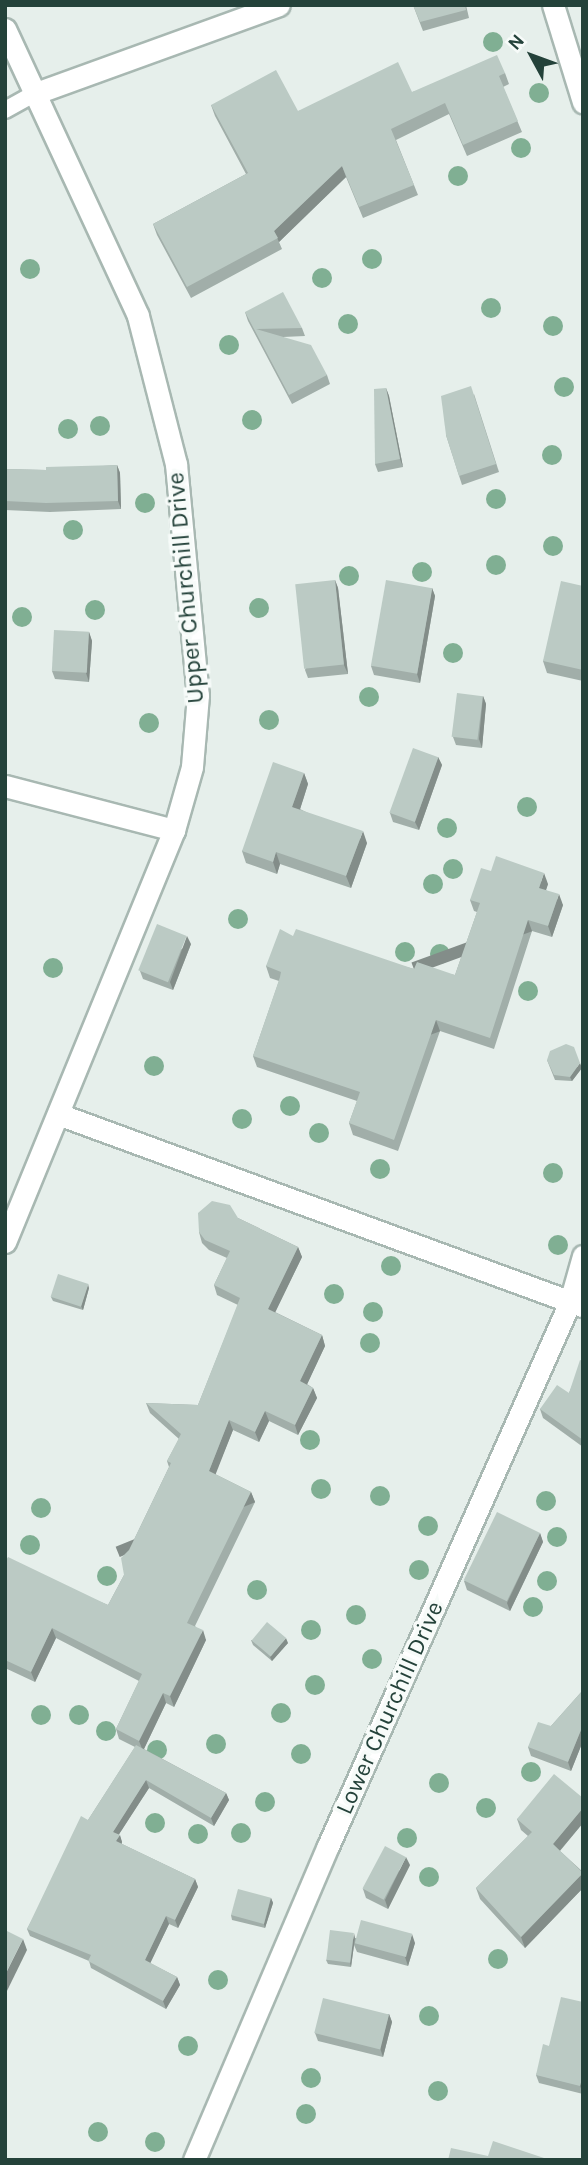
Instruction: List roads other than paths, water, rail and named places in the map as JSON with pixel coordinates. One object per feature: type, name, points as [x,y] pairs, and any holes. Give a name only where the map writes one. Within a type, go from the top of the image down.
[{"type":"street","points":[[36,93],[279,5]]},
{"type":"street","points":[[553,5],[583,102]]},
{"type":"street","name":"Upper Churchill Drive","points":[[5,29],[138,316],[176,464],[198,695],[192,767],[174,831],[5,1242]]},
{"type":"street","points":[[5,786],[174,831]]},
{"type":"street","points":[[58,1114],[577,1304]]},
{"type":"street","name":"Lower Churchill Drive","points":[[194,2160],[328,1846],[577,1304],[583,1256]]},
{"type":"lane","points":[[5,110],[36,93]]}]
